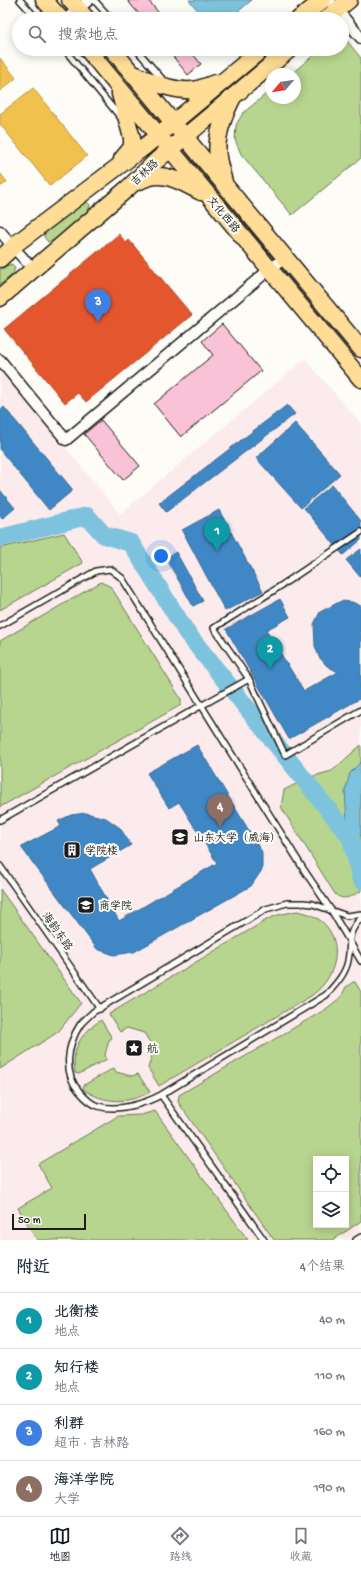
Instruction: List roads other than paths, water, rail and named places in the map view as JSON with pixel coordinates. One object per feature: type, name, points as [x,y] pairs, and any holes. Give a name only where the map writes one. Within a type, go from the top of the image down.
[{"type":"main road","points":[[44,0],[55,12]]},
{"type":"main road","points":[[308,12],[323,0]]},
{"type":"main road","name":"文化西路","points":[[92,56],[361,379]]},
{"type":"main road","name":"文化西路","points":[[118,56],[361,350]]},
{"type":"main road","name":"吉林路","points":[[0,259],[13,247],[158,136],[254,56]]},
{"type":"main road","name":"吉林路","points":[[0,298],[128,188],[184,137],[282,56]]},
{"type":"main road","points":[[131,72],[152,82],[180,89],[196,89],[225,80]]},
{"type":"main road","points":[[115,168],[132,147],[129,128],[118,86]]},
{"type":"main road","points":[[225,186],[218,156],[219,137],[227,109],[233,96]]},
{"type":"main road","points":[[128,188],[147,176],[164,175],[209,197]]},
{"type":"street","points":[[349,23],[361,38]]},
{"type":"street","points":[[0,231],[33,269]]},
{"type":"street","points":[[0,360],[66,440],[285,258]]},
{"type":"lane","points":[[20,0],[31,12]]},
{"type":"lane","points":[[94,0],[105,12]]},
{"type":"lane","points":[[70,56],[129,128]]},
{"type":"lane","points":[[142,56],[169,87]]},
{"type":"lane","points":[[361,532],[274,591],[214,628],[249,679],[285,755],[361,710]]},
{"type":"lane","points":[[0,626],[96,571],[110,569],[122,578],[200,706],[331,910],[346,943],[348,961]]},
{"type":"lane","points":[[0,820],[249,679]]},
{"type":"lane","name":"海韵东路","points":[[0,866],[100,1008]]},
{"type":"lane","points":[[361,914],[347,916],[313,904],[303,903],[287,903],[266,909],[93,1012],[80,1025],[73,1039],[68,1056],[69,1072],[74,1086],[84,1097],[98,1106],[116,1108],[136,1106],[161,1096],[326,995],[343,974],[348,961],[349,941],[353,926],[361,918]]},
{"type":"lane","points":[[313,904],[331,915],[361,961]]},
{"type":"lane","points":[[161,1096],[264,1240]]},
{"type":"lane","points":[[356,1240],[361,1237]]},
{"type":"water","points":[[189,0],[252,0],[237,12],[199,12]]},
{"type":"water","points":[[361,762],[361,836],[353,830],[347,820],[345,791],[350,773]]},
{"type":"waterway","points":[[0,538],[87,516],[104,535],[131,543],[187,633],[351,838],[361,880]]},
{"type":"place","name":"利群","points":[[98,322]]},
{"type":"place","name":"北衡楼","points":[[217,551]]},
{"type":"place","name":"知行楼","points":[[270,669]]},
{"type":"place","name":"海洋学院","points":[[220,827]]},
{"type":"place","name":"山东大学（威海）","points":[[180,837]]},
{"type":"place","name":"学院楼","points":[[72,850]]},
{"type":"place","name":"商学院","points":[[86,905]]},
{"type":"place","name":"航","points":[[134,1048]]}]
